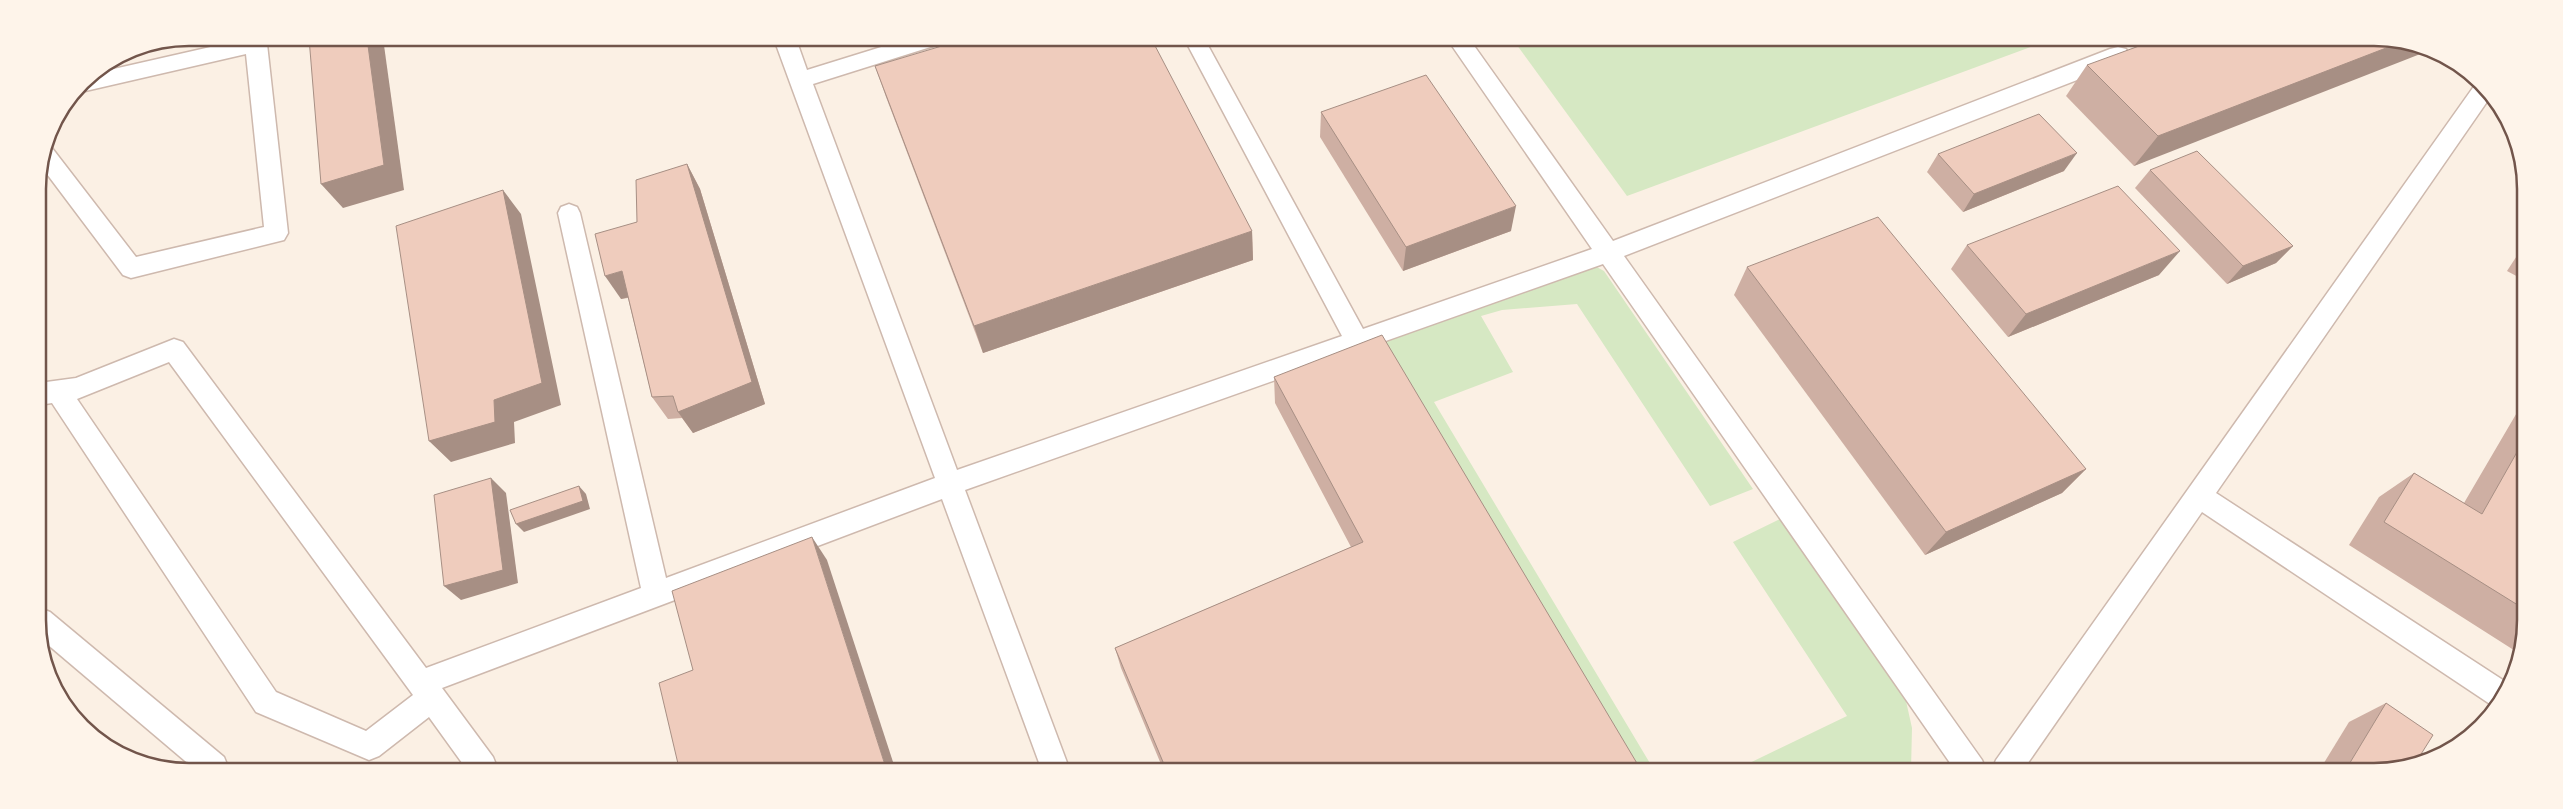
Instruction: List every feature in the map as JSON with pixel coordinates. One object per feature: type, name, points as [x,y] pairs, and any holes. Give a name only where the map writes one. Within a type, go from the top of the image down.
[{"type":"lane","points":[[97,80],[247,46]]},
{"type":"lane","points":[[49,161],[131,268],[276,233],[256,46]]},
{"type":"lane","points":[[788,46],[1053,763]]},
{"type":"lane","points":[[800,80],[910,46]]},
{"type":"lane","points":[[1198,46],[1357,341]]},
{"type":"lane","points":[[1462,46],[1966,762]]},
{"type":"lane","points":[[480,763],[426,691],[174,349],[78,388],[48,392],[266,702],[369,746],[426,691],[656,595],[950,484],[1607,253],[2141,46]]},
{"type":"lane","points":[[2012,762],[2481,94]]},
{"type":"lane","points":[[568,213],[656,595]]},
{"type":"lane","points":[[2199,496],[2498,692]]},
{"type":"lane","points":[[46,626],[210,763]]},
{"type":"green space","points":[[1518,46],[2033,46],[1627,196]]},
{"type":"green space","points":[[1593,265],[1604,271],[1753,489],[1710,506],[1577,304],[1502,310],[1481,316],[1513,372],[1434,402],[1649,762],[1632,762],[1382,343]]},
{"type":"green space","points":[[1780,519],[1906,701],[1912,728],[1911,762],[1751,762],[1847,716],[1733,542]]},
{"type":"building","points":[[310,46],[368,46],[384,165],[321,184]]},
{"type":"building","points":[[942,46],[1155,46],[1252,231],[974,326],[875,66]]},
{"type":"building","points":[[2139,46],[2389,47],[2158,136],[2087,65]]},
{"type":"building","points":[[1426,75],[1516,206],[1406,247],[1321,112]]},
{"type":"building","points":[[2039,114],[2077,153],[1974,194],[1938,154]]},
{"type":"building","points":[[2197,151],[2293,246],[2243,266],[2150,170]]},
{"type":"building","points":[[687,164],[752,382],[678,412],[673,396],[652,397],[622,271],[605,276],[595,234],[637,222],[636,180]]},
{"type":"building","points":[[2118,186],[2180,251],[2026,314],[1967,245]]},
{"type":"building","points":[[503,190],[542,383],[494,400],[495,422],[429,441],[396,226]]},
{"type":"building","points":[[1878,217],[2086,469],[1946,532],[1747,267]]},
{"type":"building","points":[[1382,335],[1636,762],[1163,763],[1115,648],[1363,542],[1274,377]]},
{"type":"building","points":[[2517,452],[2517,605],[2384,522],[2414,473],[2482,514]]},
{"type":"building","points":[[491,478],[503,570],[444,586],[434,495]]},
{"type":"building","points":[[579,486],[583,501],[516,524],[510,510]]},
{"type":"building","points":[[812,537],[884,763],[678,763],[659,683],[693,670],[672,591]]},
{"type":"building","points":[[2386,703],[2433,735],[2421,755],[2411,758],[2383,762],[2350,762]]}]
